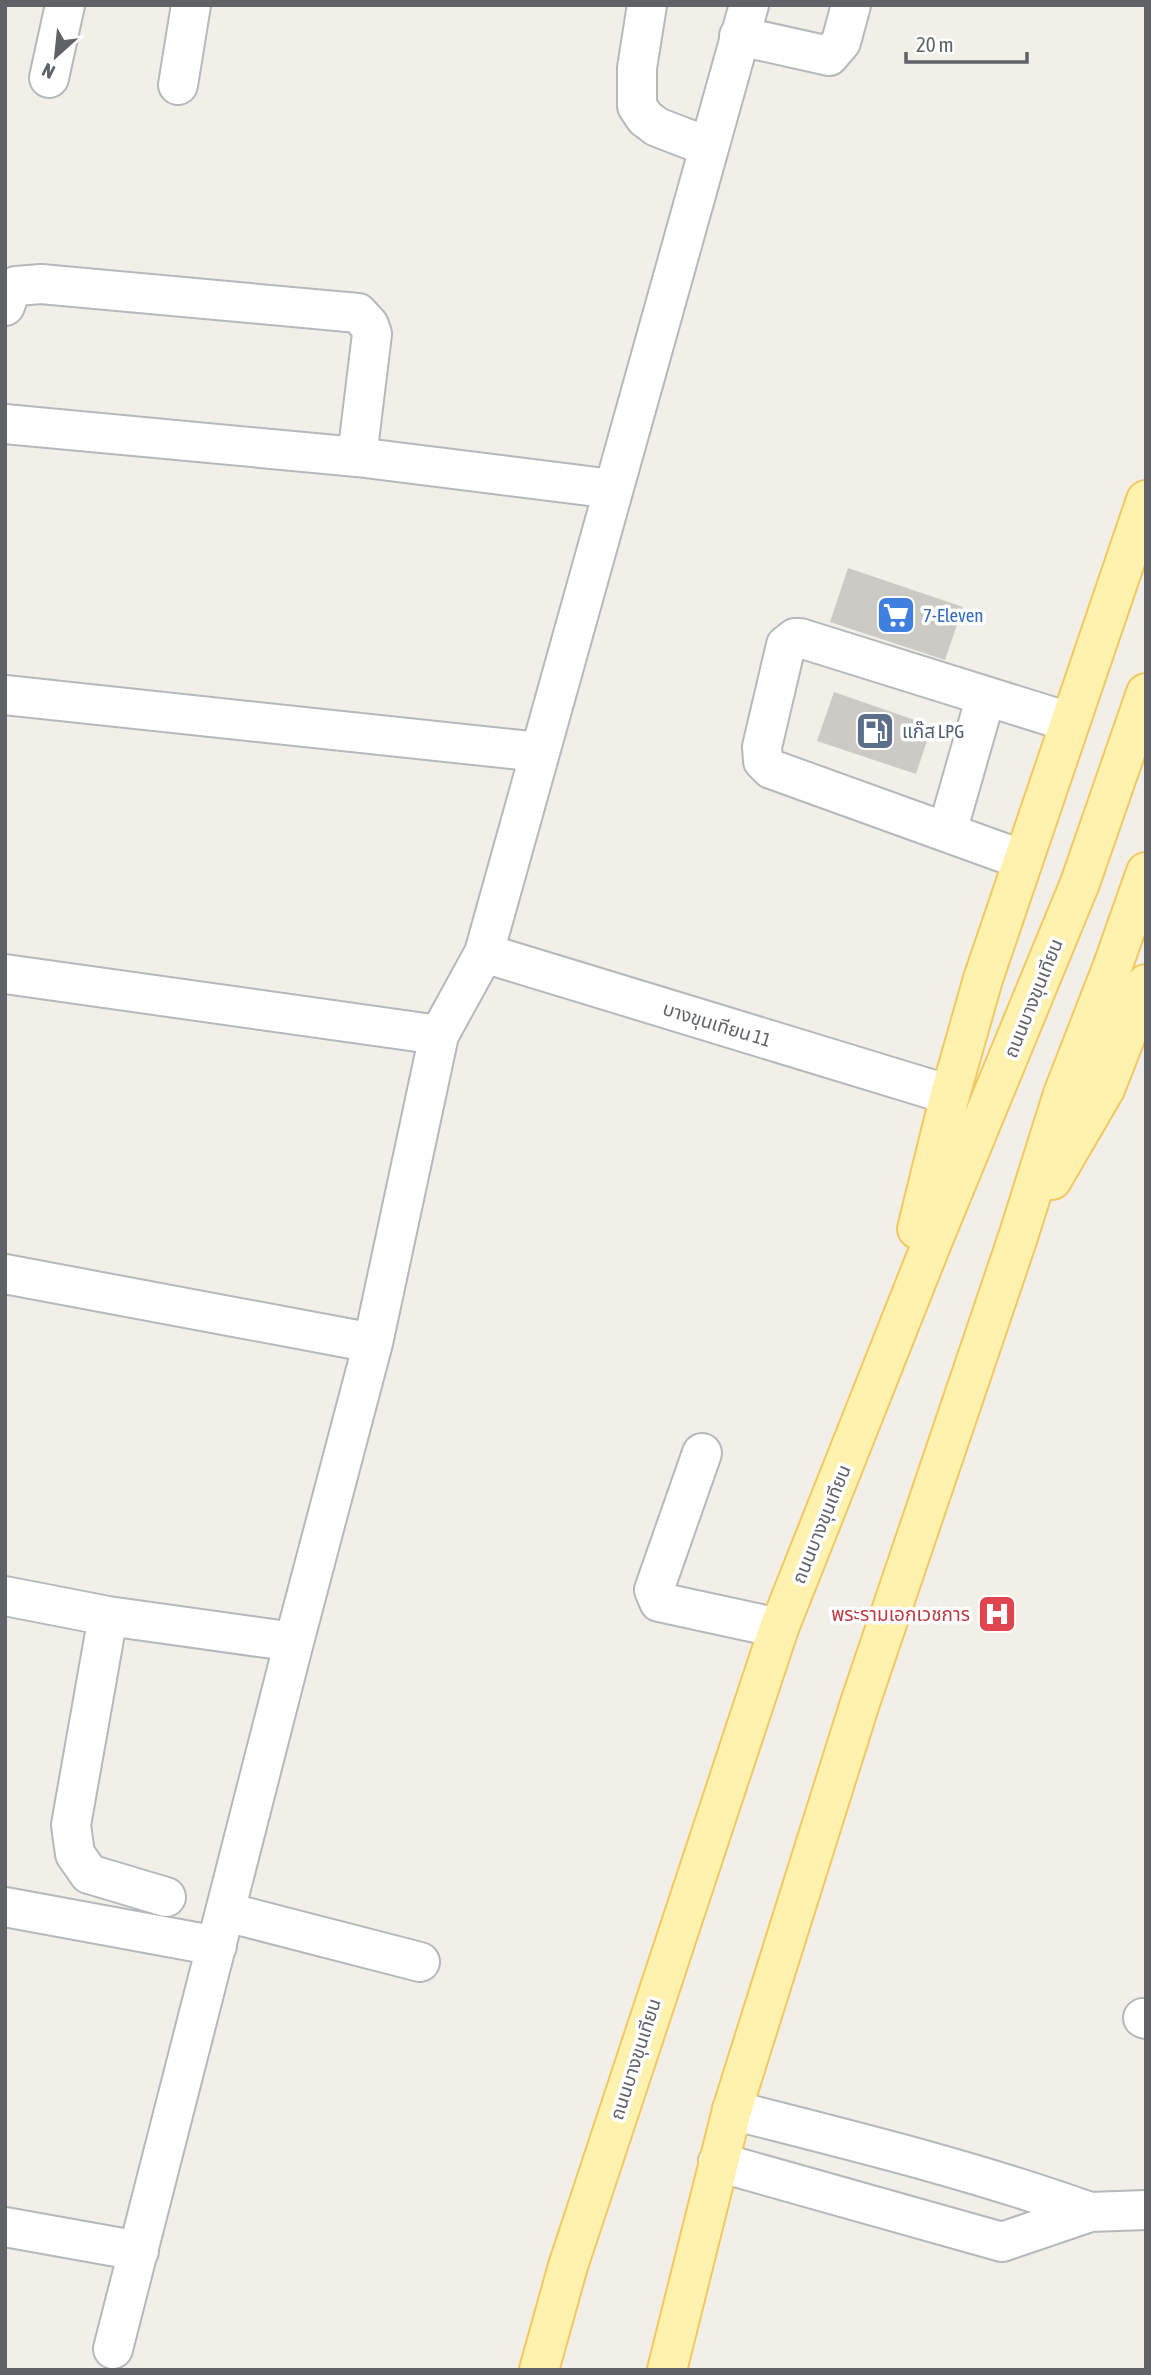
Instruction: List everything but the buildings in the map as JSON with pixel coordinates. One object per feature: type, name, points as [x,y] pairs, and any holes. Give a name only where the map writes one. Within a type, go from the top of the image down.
[{"type":"main road","points":[[881,1374],[950,1095],[983,979],[1146,500]]},
{"type":"main road","name":"ถนนบางขุนเทียน","points":[[539,2370],[568,2266],[779,1628],[1080,883],[1146,693]]},
{"type":"main road","points":[[667,2370],[732,2110],[860,1703],[1018,1237],[1063,1094],[1146,872]]},
{"type":"main road","points":[[1018,1237],[1105,1089],[1146,984]]},
{"type":"street","points":[[49,78],[65,5]]},
{"type":"street","points":[[177,85],[191,5]]},
{"type":"street","points":[[647,5],[637,68],[637,106],[645,118],[657,127],[709,147]]},
{"type":"street","points":[[113,2348],[373,1343],[439,1035],[484,953],[744,21],[829,56],[841,42],[851,5]]},
{"type":"street","points":[[5,306],[10,292],[16,286],[41,284],[358,313],[369,325],[372,334],[357,457]]},
{"type":"street","points":[[5,424],[357,457],[613,489]]},
{"type":"street","points":[[1023,860],[771,769],[763,761],[762,747],[786,645],[795,638],[800,638],[1069,722]]},
{"type":"street","points":[[5,695],[539,752]]},
{"type":"street","points":[[947,832],[986,696]]},
{"type":"street","name":"บางขุนเทียน 11","points":[[484,953],[950,1095]]},
{"type":"street","points":[[5,974],[439,1035]]},
{"type":"street","points":[[5,1274],[373,1343]]},
{"type":"street","points":[[702,1453],[654,1590],[659,1602],[779,1628]]},
{"type":"street","points":[[5,1596],[108,1616],[294,1643]]},
{"type":"street","points":[[108,1616],[71,1825],[75,1854],[89,1874],[166,1897]]},
{"type":"street","points":[[5,1907],[221,1929],[420,1962]]},
{"type":"street","points":[[732,2110],[947,2165],[1090,2212]]},
{"type":"street","points":[[718,2162],[1002,2242],[1090,2212],[1146,2210]]},
{"type":"street","points":[[5,2227],[139,2251]]},
{"type":"place","name":"7-Eleven","points":[[896,615]]},
{"type":"place","name":"แก๊ส LPG","points":[[875,731]]},
{"type":"place","name":"พระรามเอกเวชการ","points":[[997,1614]]}]
